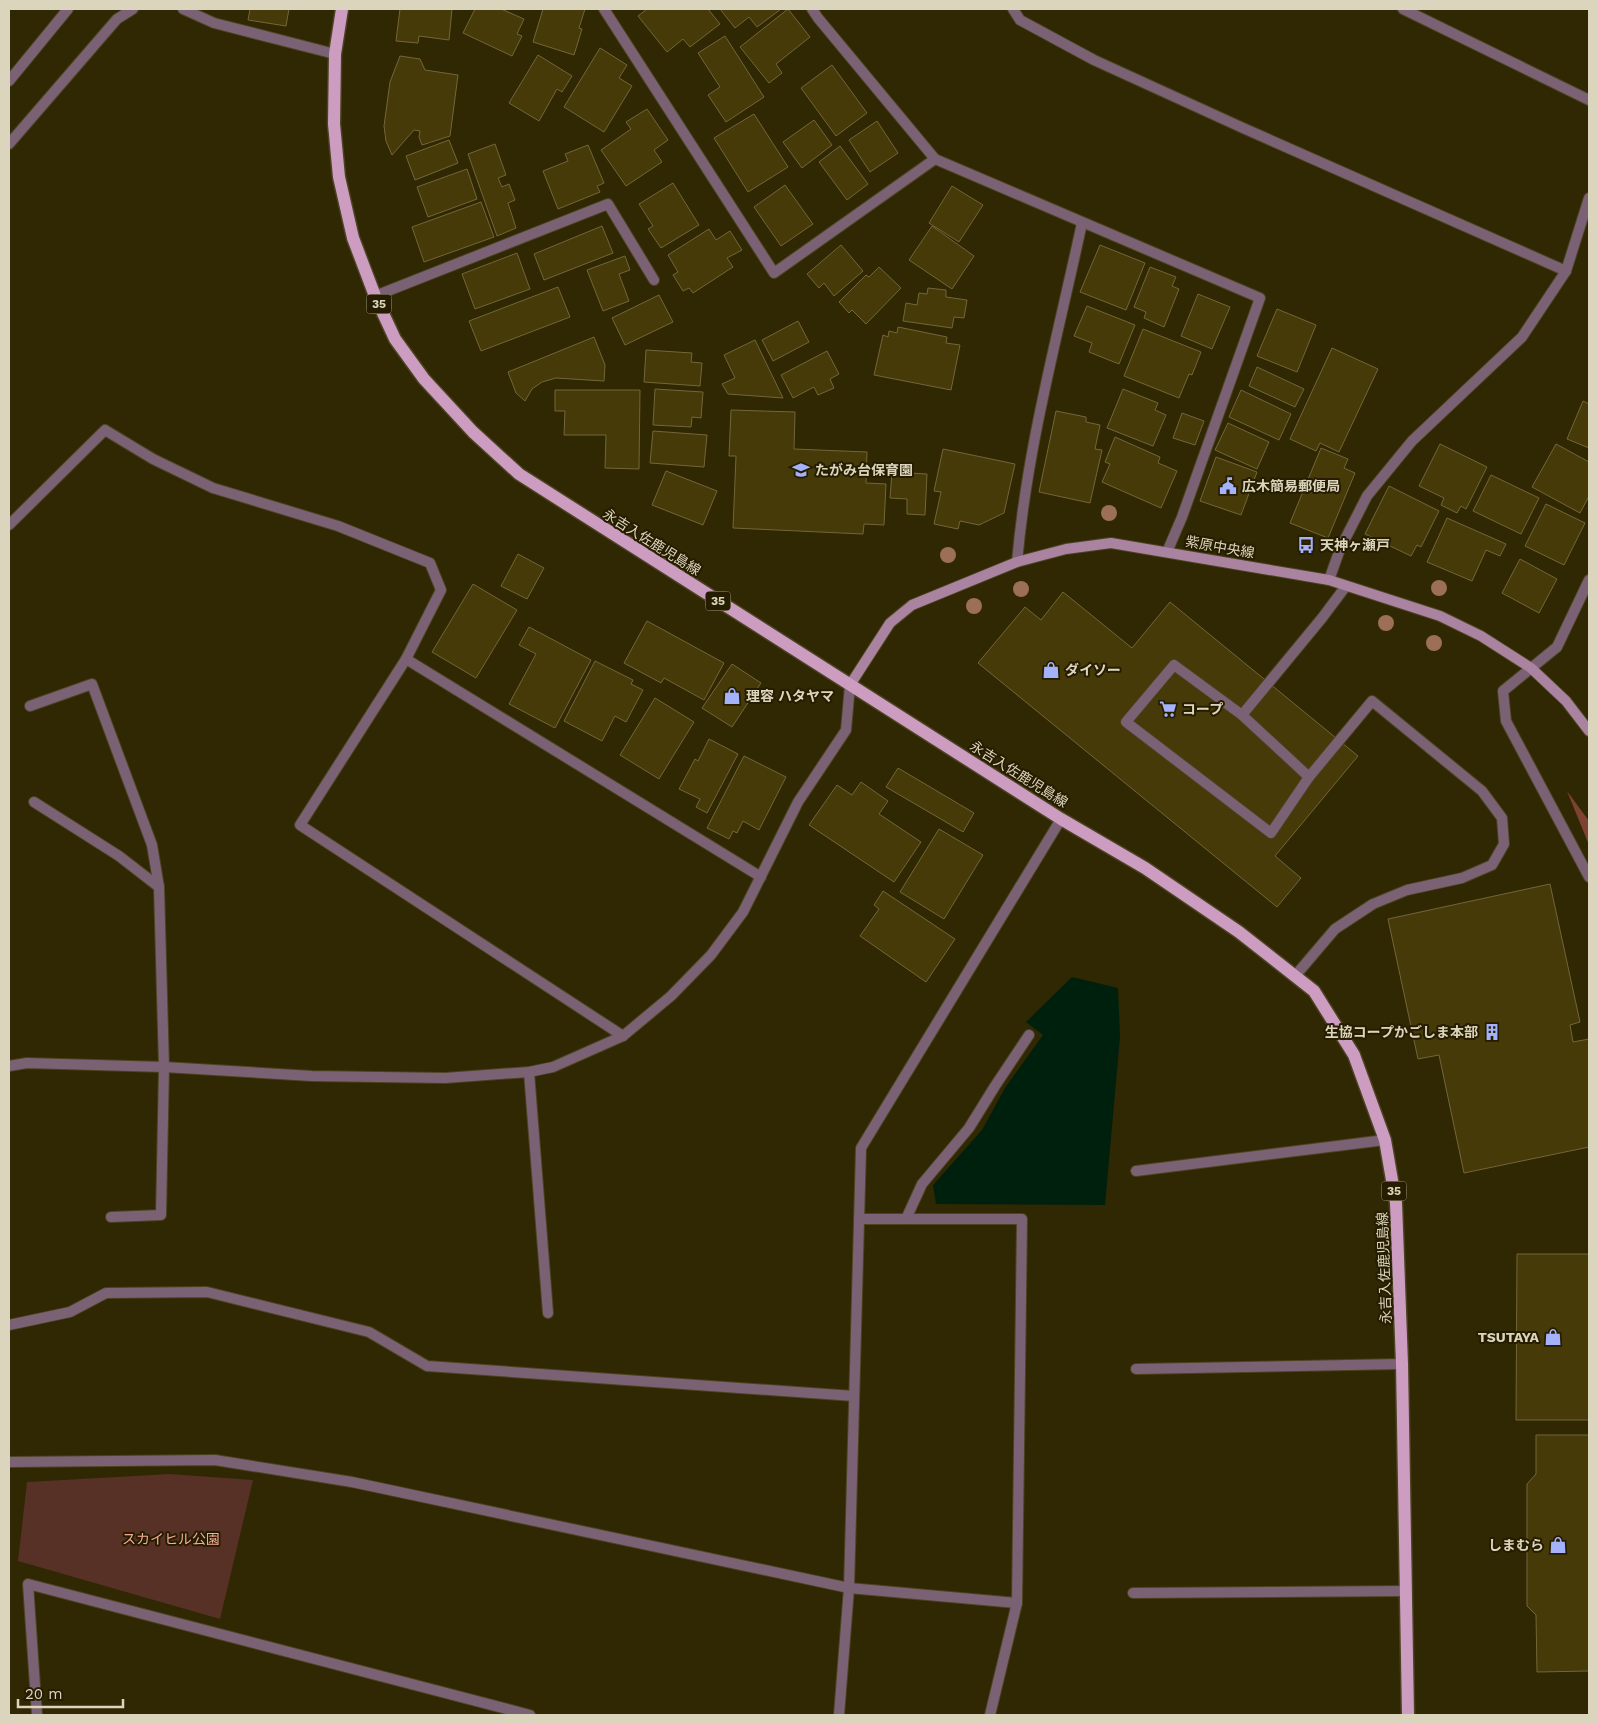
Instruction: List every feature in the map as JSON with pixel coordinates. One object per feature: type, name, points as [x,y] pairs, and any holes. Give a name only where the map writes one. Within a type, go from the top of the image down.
[{"type":"main road","name":"永吉入佐鹿児島線","points":[[342,9],[335,54],[334,124],[339,177],[353,238],[375,296],[395,339],[424,379],[473,432],[519,474],[1061,819],[1145,868],[1239,932],[1314,991],[1354,1056],[1385,1140],[1396,1203],[1402,1364],[1408,1715]]},
{"type":"street","points":[[9,81],[68,9]]},
{"type":"street","points":[[9,144],[117,19],[132,9]]},
{"type":"street","points":[[183,9],[214,23],[335,54]]},
{"type":"street","points":[[604,9],[774,273],[935,160]]},
{"type":"street","points":[[812,9],[935,160],[1260,298],[1182,517],[1167,552]]},
{"type":"street","points":[[1013,9],[1020,20],[1094,60],[1566,271]]},
{"type":"street","points":[[1403,9],[1589,100]]},
{"type":"street","points":[[1329,580],[1340,549],[1367,496],[1412,441],[1522,337],[1566,271],[1589,198]]},
{"type":"street","points":[[375,296],[608,204],[654,280]]},
{"type":"street","points":[[1017,562],[1020,523],[1038,421],[1082,223]]},
{"type":"street","points":[[9,525],[105,430],[153,459],[212,488],[338,526],[430,563],[441,590],[406,659],[300,825],[623,1036]]},
{"type":"street","name":"紫原中央線","points":[[850,685],[890,623],[912,605],[1017,562],[1066,549],[1111,543],[1329,580],[1440,616],[1481,636],[1531,668],[1566,701],[1589,731]]},
{"type":"street","points":[[1589,580],[1556,647],[1503,691],[1506,721],[1589,877]]},
{"type":"street","points":[[1242,715],[1346,586]]},
{"type":"street","points":[[406,659],[761,877]]},
{"type":"street","points":[[1296,976],[1335,928],[1373,904],[1407,890],[1462,878],[1492,865],[1504,844],[1502,818],[1482,791],[1372,701],[1309,777],[1270,833],[1126,722],[1174,665],[1242,715],[1309,777]]},
{"type":"street","points":[[30,706],[92,684],[152,844],[159,886],[164,1066],[161,1215],[111,1217]]},
{"type":"street","points":[[9,1066],[27,1063],[164,1066],[312,1076],[445,1078],[529,1072],[553,1067],[623,1036],[671,996],[711,955],[743,912],[798,802],[846,730],[850,685]]},
{"type":"street","points":[[34,802],[119,856],[159,886]]},
{"type":"street","points":[[840,1715],[848,1588],[861,1148],[1061,819]]},
{"type":"street","points":[[906,1219],[922,1184],[969,1128],[1029,1035]]},
{"type":"street","points":[[529,1072],[548,1313]]},
{"type":"street","points":[[1136,1171],[1385,1140]]},
{"type":"street","points":[[859,1219],[1022,1219],[1017,1603],[990,1715]]},
{"type":"street","points":[[9,1325],[70,1312],[106,1293],[207,1292],[369,1332],[427,1366],[854,1396]]},
{"type":"street","points":[[1136,1369],[1402,1364]]},
{"type":"street","points":[[9,1462],[215,1460],[352,1482],[848,1588],[1017,1603]]},
{"type":"street","points":[[37,1715],[28,1584],[530,1715]]},
{"type":"street","points":[[1133,1593],[1405,1591]]},
{"type":"green space","name":"スカイヒル公園","points":[[170,1474],[253,1480],[220,1619],[18,1561],[27,1482]]},
{"type":"shaded area","points":[[1567,791],[1589,821],[1589,845]]},
{"type":"shaded area","points":[[1072,977],[1118,988],[1120,1037],[1105,1205],[936,1204],[933,1185],[982,1130],[1005,1088],[1043,1035],[1026,1022]]},
{"type":"building","points":[[250,9],[289,9],[286,26],[248,20]]},
{"type":"building","points":[[400,9],[452,9],[449,40],[419,36],[418,43],[396,41]]},
{"type":"building","points":[[475,9],[501,9],[524,19],[517,34],[522,36],[512,56],[463,33]]},
{"type":"building","points":[[543,9],[585,9],[579,28],[582,29],[574,55],[533,42]]},
{"type":"building","points":[[647,9],[708,9],[720,24],[690,47],[683,39],[667,52],[638,16]]},
{"type":"building","points":[[720,9],[781,9],[757,27],[749,17],[735,28]]},
{"type":"building","points":[[788,9],[810,37],[776,64],[782,73],[769,83],[740,47]]},
{"type":"building","points":[[725,36],[764,97],[726,122],[708,95],[720,87],[698,53]]},
{"type":"building","points":[[600,48],[627,65],[619,78],[632,86],[604,132],[564,107]]},
{"type":"building","points":[[538,55],[572,76],[562,92],[557,89],[539,121],[509,103]]},
{"type":"building","points":[[400,56],[420,59],[425,70],[458,75],[450,136],[422,145],[419,137],[420,131],[414,130],[392,155],[386,141],[384,126],[390,82]]},
{"type":"building","points":[[832,65],[867,113],[836,136],[801,88]]},
{"type":"building","points":[[647,109],[668,140],[654,150],[662,162],[626,186],[601,150],[631,129],[626,122]]},
{"type":"building","points":[[754,114],[788,167],[748,192],[714,138]]},
{"type":"building","points":[[814,120],[832,145],[802,168],[783,142]]},
{"type":"building","points":[[877,121],[898,153],[870,172],[849,140]]},
{"type":"building","points":[[449,140],[458,163],[415,180],[406,156]]},
{"type":"building","points":[[495,144],[506,175],[498,178],[502,187],[509,184],[515,200],[508,203],[516,228],[497,236],[468,154]]},
{"type":"building","points":[[588,145],[604,183],[597,186],[600,192],[558,209],[543,171],[568,161],[565,154]]},
{"type":"building","points":[[840,146],[868,184],[847,200],[819,162]]},
{"type":"building","points":[[467,169],[477,199],[428,217],[417,187]]},
{"type":"building","points":[[673,183],[699,225],[661,248],[648,229],[653,226],[639,204]]},
{"type":"building","points":[[785,185],[813,224],[781,246],[754,207]]},
{"type":"building","points":[[952,186],[983,205],[959,242],[929,223]]},
{"type":"building","points":[[481,202],[494,237],[424,262],[412,227]]},
{"type":"building","points":[[602,226],[613,253],[544,280],[534,254]]},
{"type":"building","points":[[932,226],[974,256],[952,289],[909,260]]},
{"type":"building","points":[[709,229],[716,240],[730,231],[742,250],[727,258],[733,267],[693,293],[689,288],[683,291],[673,275],[678,272],[668,255]]},
{"type":"building","points":[[841,245],[863,271],[834,296],[824,283],[819,288],[807,274]]},
{"type":"building","points":[[1100,245],[1145,263],[1126,310],[1080,292]]},
{"type":"building","points":[[517,253],[530,289],[475,309],[462,274]]},
{"type":"building","points":[[625,256],[630,270],[619,274],[629,301],[603,311],[587,270]]},
{"type":"building","points":[[879,267],[901,288],[866,324],[852,310],[849,313],[839,302],[866,275],[869,277]]},
{"type":"building","points":[[1150,267],[1176,277],[1172,286],[1179,289],[1164,327],[1144,318],[1146,312],[1134,307]]},
{"type":"building","points":[[558,287],[570,317],[481,351],[469,321]]},
{"type":"building","points":[[928,288],[946,290],[946,297],[967,300],[964,318],[954,317],[952,328],[903,321],[906,303],[917,305],[919,293],[927,294]]},
{"type":"building","points":[[1198,294],[1230,307],[1212,349],[1181,336]]},
{"type":"building","points":[[659,295],[673,322],[625,345],[612,318]]},
{"type":"building","points":[[1087,306],[1135,325],[1119,364],[1089,352],[1092,343],[1074,336]]},
{"type":"building","points":[[1277,309],[1316,325],[1297,372],[1257,356]]},
{"type":"building","points":[[798,321],[809,342],[773,361],[762,340]]},
{"type":"building","points":[[898,327],[947,337],[946,343],[960,345],[951,390],[874,375],[883,335],[888,337],[889,331],[897,333]]},
{"type":"building","points":[[1143,329],[1201,352],[1192,375],[1189,374],[1179,398],[1124,376]]},
{"type":"building","points":[[594,337],[605,365],[604,381],[556,378],[542,382],[532,389],[525,401],[516,393],[508,372]]},
{"type":"building","points":[[755,340],[783,398],[728,394],[722,384],[735,378],[724,355]]},
{"type":"building","points":[[1332,348],[1378,369],[1339,452],[1320,443],[1316,451],[1290,439]]},
{"type":"building","points":[[646,350],[692,353],[691,362],[702,363],[700,386],[644,382]]},
{"type":"building","points":[[827,351],[839,374],[830,379],[834,388],[818,395],[814,387],[793,398],[781,375]]},
{"type":"building","points":[[1257,367],[1304,389],[1295,407],[1249,386]]},
{"type":"building","points":[[655,389],[703,392],[701,418],[692,417],[691,427],[653,425]]},
{"type":"building","points":[[1123,389],[1158,403],[1155,410],[1166,415],[1153,446],[1107,428]]},
{"type":"building","points":[[555,390],[640,390],[639,469],[605,468],[606,435],[564,435],[565,411],[555,411]]},
{"type":"building","points":[[1241,390],[1291,414],[1279,440],[1229,417]]},
{"type":"building","points":[[1583,401],[1589,404],[1589,448],[1567,439]]},
{"type":"building","name":"たがみ台保育園","points":[[731,410],[795,412],[794,449],[867,452],[866,483],[886,484],[884,525],[864,524],[863,534],[733,528],[736,456],[729,456]]},
{"type":"building","points":[[1056,411],[1086,417],[1086,422],[1100,425],[1095,449],[1102,450],[1090,503],[1039,492]]},
{"type":"building","points":[[1182,413],[1204,421],[1195,445],[1173,438]]},
{"type":"building","points":[[1228,423],[1269,442],[1257,469],[1215,450]]},
{"type":"building","points":[[653,431],[707,435],[704,467],[650,463]]},
{"type":"building","points":[[1115,437],[1160,457],[1158,463],[1177,471],[1161,508],[1102,482],[1110,464],[1105,462]]},
{"type":"building","points":[[1440,444],[1487,467],[1466,509],[1461,506],[1457,513],[1441,505],[1444,498],[1419,486]]},
{"type":"building","points":[[1556,444],[1589,462],[1589,496],[1580,513],[1532,487]]},
{"type":"building","points":[[1321,448],[1348,459],[1344,468],[1355,473],[1328,538],[1290,523]]},
{"type":"building","points":[[943,449],[1015,464],[1004,513],[979,525],[960,521],[958,529],[934,524],[941,492],[934,491]]},
{"type":"building","name":"広木簡易郵便局","points":[[1216,457],[1257,472],[1241,515],[1200,501]]},
{"type":"building","points":[[666,471],[717,491],[703,525],[652,505]]},
{"type":"building","points":[[892,472],[927,474],[925,515],[907,514],[907,499],[890,498]]},
{"type":"building","points":[[1491,475],[1539,498],[1521,534],[1473,511]]},
{"type":"building","points":[[1389,486],[1439,511],[1421,547],[1417,545],[1411,556],[1365,534]]},
{"type":"building","points":[[1546,504],[1585,523],[1564,565],[1525,546]]},
{"type":"building","points":[[1447,518],[1506,544],[1500,556],[1486,550],[1472,581],[1427,562]]},
{"type":"building","points":[[518,554],[544,568],[527,599],[501,586]]},
{"type":"building","points":[[1520,559],[1557,579],[1539,613],[1502,593]]},
{"type":"building","points":[[473,584],[517,610],[476,678],[432,652]]},
{"type":"building","name":"コープ","points":[[1063,592],[1132,648],[1170,602],[1358,756],[1275,856],[1301,878],[1277,907],[978,663],[1025,607],[1041,620]]},
{"type":"building","points":[[647,621],[724,663],[704,700],[664,678],[661,683],[624,663]]},
{"type":"building","points":[[529,627],[591,660],[555,728],[509,704],[536,654],[519,645]]},
{"type":"building","points":[[595,661],[633,680],[631,684],[643,690],[626,722],[615,716],[602,741],[564,721]]},
{"type":"building","name":"理容 ハタヤマ","points":[[732,664],[761,683],[732,727],[702,708]]},
{"type":"building","points":[[655,698],[694,722],[659,779],[620,755]]},
{"type":"building","points":[[709,739],[738,754],[707,813],[696,807],[700,799],[679,789],[695,759],[698,761]]},
{"type":"building","points":[[744,756],[786,777],[759,830],[743,821],[737,833],[733,831],[729,839],[707,828]]},
{"type":"building","points":[[898,768],[974,813],[963,832],[886,787]]},
{"type":"building","points":[[861,782],[888,801],[879,814],[921,842],[894,882],[809,825],[837,785],[852,795]]},
{"type":"building","points":[[939,829],[983,855],[944,919],[900,892]]},
{"type":"building","name":"生協コープかごしま本部","points":[[1550,884],[1580,1022],[1570,1025],[1573,1042],[1589,1039],[1589,1147],[1464,1173],[1439,1055],[1418,1059],[1388,919]]},
{"type":"building","points":[[883,891],[955,939],[926,982],[860,936],[879,909],[874,905]]},
{"type":"building","name":"TSUTAYA","points":[[1517,1254],[1589,1254],[1589,1420],[1516,1420]]},
{"type":"building","name":"しまむら","points":[[1536,1435],[1589,1435],[1589,1671],[1537,1672],[1536,1615],[1527,1606],[1527,1484],[1536,1474]]},
{"type":"place","name":"たがみ台保育園","points":[[801,470]]},
{"type":"place","name":"広木簡易郵便局","points":[[1228,486]]},
{"type":"place","name":"天神ヶ瀬戸","points":[[1306,545]]},
{"type":"place","name":"ダイソー","points":[[1051,670]]},
{"type":"place","name":"理容 ハタヤマ","points":[[732,696]]},
{"type":"place","name":"コープ","points":[[1168,709]]},
{"type":"place","name":"生協コープかごしま本部","points":[[1492,1032]]},
{"type":"place","name":"TSUTAYA","points":[[1553,1337]]},
{"type":"place","name":"しまむら","points":[[1558,1545]]}]
